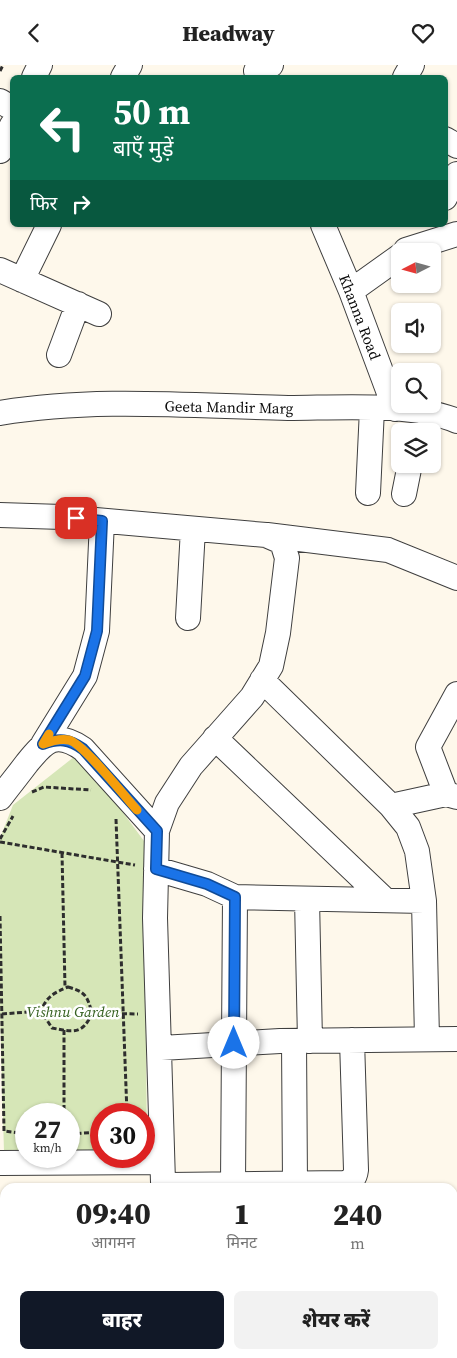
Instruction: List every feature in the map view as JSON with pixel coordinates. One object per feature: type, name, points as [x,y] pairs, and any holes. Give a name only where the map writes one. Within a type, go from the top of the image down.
[{"type":"street","points":[[0,151],[10,129]]},
{"type":"street","points":[[22,279],[49,227]]},
{"type":"street","name":"Khanna Road","points":[[324,227],[351,291],[384,409]]},
{"type":"street","points":[[413,243],[427,227]]},
{"type":"street","points":[[432,243],[457,234]]},
{"type":"street","points":[[351,291],[391,262]]},
{"type":"street","points":[[0,269],[99,314]]},
{"type":"street","points":[[59,355],[78,304]]},
{"type":"street","name":"Geeta Mandir Marg","points":[[0,413],[41,406],[101,405],[384,409],[419,422],[443,415],[457,421]]},
{"type":"street","points":[[368,493],[384,409]]},
{"type":"street","points":[[404,493],[408,473]]},
{"type":"street","points":[[0,515],[102,521],[266,535],[388,550],[457,578]]},
{"type":"street","points":[[7,806],[85,676],[97,631],[102,521]]},
{"type":"street","points":[[188,618],[193,529]]},
{"type":"street","points":[[165,1183],[163,1182],[162,1163],[161,1048],[155,918],[157,831],[167,803],[191,766],[252,697],[271,666],[278,633],[287,558],[282,542],[266,535]]},
{"type":"street","points":[[262,680],[390,806],[408,827],[413,838],[424,901],[427,1039]]},
{"type":"street","points":[[390,806],[452,796],[428,747],[457,694]]},
{"type":"street","points":[[215,739],[386,900]]},
{"type":"street","points":[[43,744],[54,740],[70,741],[83,749],[157,831]]},
{"type":"street","points":[[156,869],[207,884],[235,897],[424,901]]},
{"type":"street","points":[[233,1183],[235,897]]},
{"type":"street","points":[[295,1183],[307,899]]},
{"type":"street","points":[[161,1048],[234,1043],[457,1039]]},
{"type":"street","points":[[345,1183],[355,1177],[352,1040]]},
{"type":"street","points":[[0,1163],[162,1163]]},
{"type":"path","points":[[0,71],[4,65]]},
{"type":"path","points":[[24,796],[44,787],[90,789],[97,796]]},
{"type":"path","points":[[7,806],[0,841],[156,869]]},
{"type":"path","points":[[116,815],[127,1103]]},
{"type":"path","points":[[62,853],[65,987]]},
{"type":"path","points":[[0,916],[4,1131],[15,1132]]},
{"type":"path","points":[[68,987],[81,990],[87,997],[92,1013],[87,1026],[79,1030],[64,1030],[52,1027],[41,1011],[45,1001],[52,994],[68,987]]},
{"type":"path","points":[[2,1014],[41,1011]]},
{"type":"path","points":[[92,1013],[146,1014]]},
{"type":"path","points":[[64,1030],[64,1103]]},
{"type":"green space","name":"Vishnu Garden","points":[[79,753],[144,841],[147,1103],[90,1103],[90,1151],[80,1151],[80,1103],[15,1103],[15,1152],[4,1152],[0,1011],[0,838],[13,805]]},
{"type":"slow traffic","points":[[49,734],[43,744],[54,740],[70,741],[83,749],[137,810]]},
{"type":"route","points":[[76,518],[102,521],[97,631],[85,676],[43,744],[54,740],[70,741],[83,749],[157,831],[156,869],[207,884],[235,897],[234,1043]]}]
